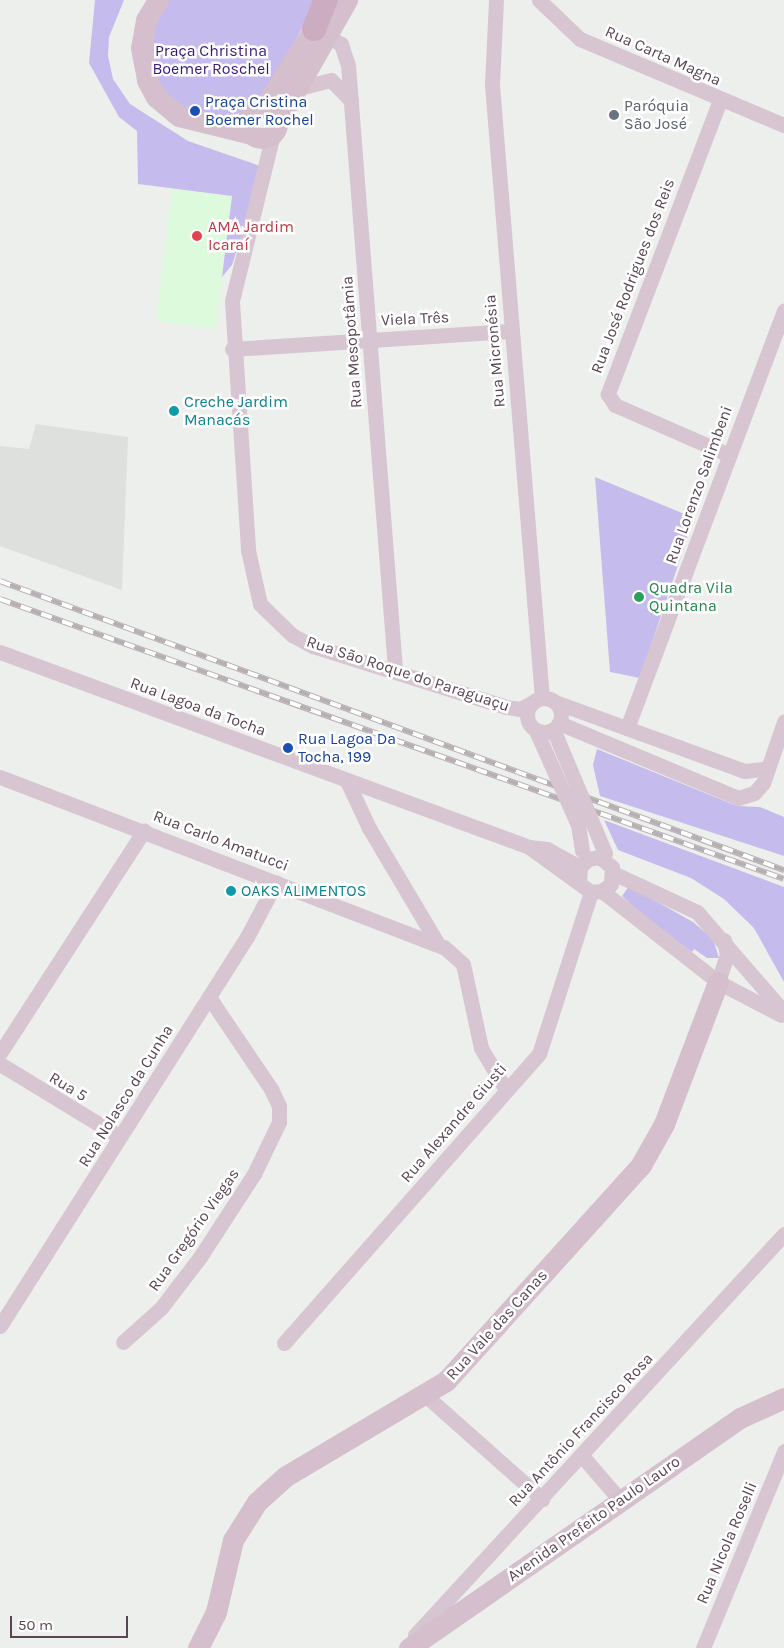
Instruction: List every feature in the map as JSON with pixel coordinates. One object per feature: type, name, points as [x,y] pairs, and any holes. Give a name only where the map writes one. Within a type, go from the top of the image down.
[{"type":"main road","points":[[321,32],[326,0]]},
{"type":"street","points":[[158,0],[142,34],[147,80],[169,110],[210,125],[262,123],[321,32]]},
{"type":"street","name":"Rua São Roque do Paraguaçu","points":[[347,0],[321,32],[299,88],[262,123],[234,280],[232,349],[248,550],[260,604],[292,635],[313,646],[395,669],[518,709],[544,701]]},
{"type":"street","name":"Rua Micronésia","points":[[496,0],[492,85],[510,331],[544,701]]},
{"type":"street","name":"Rua Carta Magna","points":[[539,0],[580,38],[720,100],[784,125]]},
{"type":"street","name":"Rua Mesopotâmia","points":[[321,32],[345,52],[352,102],[395,669]]},
{"type":"street","points":[[299,88],[330,80],[352,102]]},
{"type":"street","name":"Rua José Rodrigues dos Reis","points":[[720,100],[608,394],[614,404],[727,454]]},
{"type":"street","name":"Rua Lorenzo Salimbeni","points":[[627,728],[727,454],[784,310]]},
{"type":"street","name":"Viela Três","points":[[232,349],[510,331]]},
{"type":"street","name":"Rua Lagoa da Tocha","points":[[0,652],[347,781],[581,865],[596,892]]},
{"type":"street","points":[[544,701],[627,728],[745,771],[768,768]]},
{"type":"street","points":[[544,701],[561,712],[557,729],[612,870]]},
{"type":"street","points":[[544,701],[528,717],[578,825],[581,865],[599,857],[612,870],[681,902],[724,938],[784,1012]]},
{"type":"street","points":[[536,731],[557,729],[738,798],[757,790],[768,768],[784,724]]},
{"type":"street","name":"Rua Carlo Amatucci","points":[[0,778],[144,830],[438,944],[463,964],[481,1048],[506,1090]]},
{"type":"street","points":[[347,781],[368,828],[438,944]]},
{"type":"street","points":[[0,1053],[144,830]]},
{"type":"street","name":"Rua Alexandre Giusti","points":[[284,1343],[542,1047],[596,892],[611,884],[612,870]]},
{"type":"street","name":"Rua Nolasco da Cunha","points":[[0,1326],[209,997],[276,882]]},
{"type":"street","points":[[596,892],[718,982],[784,1017]]},
{"type":"street","name":"Rua Vale das Canas","points":[[198,1648],[216,1612],[233,1540],[256,1502],[286,1476],[446,1381],[652,1150],[718,982],[727,954],[724,938]]},
{"type":"street","name":"Rua Gregório Viegas","points":[[123,1342],[161,1308],[200,1257],[254,1174],[279,1122],[275,1097],[209,997]]},
{"type":"street","name":"Rua 5","points":[[0,1064],[120,1137]]},
{"type":"street","name":"Rua Antônio Francisco Rosa","points":[[402,1648],[583,1457],[784,1234]]},
{"type":"street","points":[[425,1395],[542,1499]]},
{"type":"street","name":"Avenida Prefeito Paulo Lauro","points":[[409,1648],[620,1500],[756,1408],[784,1398]]},
{"type":"street","name":"Rua Nicola Roselli","points":[[703,1648],[784,1451]]},
{"type":"street","points":[[583,1457],[620,1500]]},
{"type":"shaded area","name":"AMA Jardim Icaraí","points":[[172,188],[232,196],[216,329],[156,321]]},
{"type":"shaded area","points":[[36,424],[128,437],[122,590],[0,546],[0,446],[29,449]]},
{"type":"green space","name":"Praça Christina Boemer Roschel","points":[[95,0],[124,0],[109,37],[108,56],[113,79],[130,104],[188,141],[260,166],[262,173],[232,265],[222,277],[232,196],[138,184],[137,131],[119,117],[89,63]]},
{"type":"green space","name":"Praça Christina Boemer Roschel","points":[[154,0],[317,0],[264,100],[252,109],[218,120],[176,113],[134,35]]},
{"type":"green space","points":[[595,477],[694,518],[640,678],[610,672]]},
{"type":"green space","points":[[597,749],[737,806],[760,807],[784,817],[784,856],[600,796],[593,765]]},
{"type":"green space","points":[[604,820],[784,887],[784,982],[754,928],[724,899],[691,878],[618,850]]},
{"type":"green space","points":[[629,886],[693,922],[713,939],[719,958],[707,958],[694,949],[692,952],[643,916],[622,896]]},
{"type":"railway","points":[[0,581],[784,870]]},
{"type":"railway","points":[[0,599],[784,879]]},
{"type":"place","name":"Praça Cristina Boemer Rochel","points":[[195,111]]},
{"type":"place","name":"Paróquia São José","points":[[614,115]]},
{"type":"place","name":"AMA Jardim Icaraí","points":[[197,236]]},
{"type":"place","name":"Creche Jardim Manacás","points":[[174,411]]},
{"type":"place","name":"Quadra Vila Quintana","points":[[639,597]]},
{"type":"place","name":"Rua Lagoa Da Tocha, 199","points":[[288,748]]},
{"type":"place","name":"OAKS ALIMENTOS","points":[[231,891]]}]
